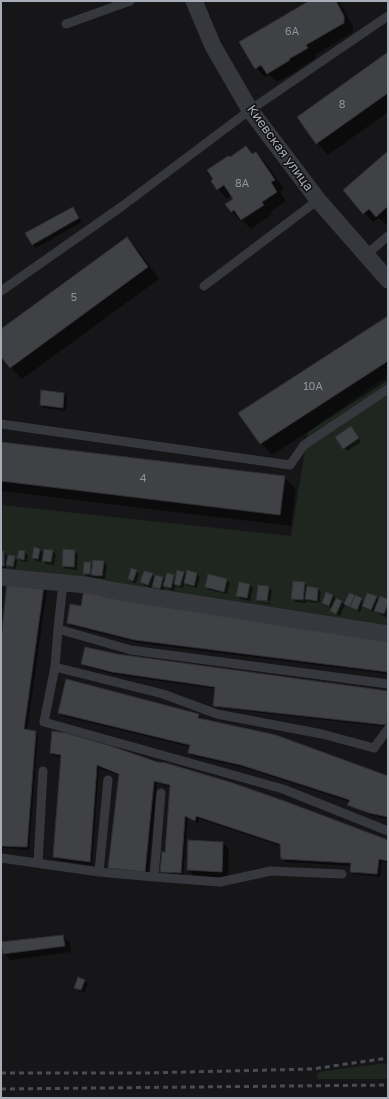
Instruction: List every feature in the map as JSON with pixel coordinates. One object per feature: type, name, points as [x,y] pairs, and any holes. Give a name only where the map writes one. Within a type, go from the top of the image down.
[{"type":"street","name":"Киевская улица","points":[[194,1],[214,46],[250,110],[318,200],[388,280]]},
{"type":"street","points":[[1,577],[86,585],[121,592],[388,634]]},
{"type":"lane","points":[[66,24],[130,1]]},
{"type":"lane","points":[[1,291],[121,207],[250,110],[388,16]]},
{"type":"lane","points":[[204,286],[318,200]]},
{"type":"lane","points":[[366,255],[388,236]]},
{"type":"lane","points":[[1,424],[290,465],[304,445],[388,389]]},
{"type":"lane","points":[[63,583],[55,667],[44,722],[283,789],[388,831]]},
{"type":"lane","points":[[58,629],[130,650],[388,684]]},
{"type":"lane","points":[[55,667],[163,694],[217,714],[322,734],[374,748],[388,729]]},
{"type":"lane","points":[[38,862],[43,772]]},
{"type":"lane","points":[[99,872],[108,780]]},
{"type":"lane","points":[[154,877],[161,793]]},
{"type":"lane","points":[[1,858],[38,862],[99,872],[220,882],[271,871],[342,874]]},
{"type":"shaded area","points":[[388,375],[388,627],[1,572],[1,505],[291,536],[308,432]]},
{"type":"shaded area","points":[[388,1063],[388,1079],[317,1079],[318,1072]]},
{"type":"building","points":[[309,1],[336,1],[344,16],[344,23],[306,45],[308,48],[267,74],[261,65],[255,69],[239,42]]},
{"type":"building","points":[[388,52],[388,93],[316,144],[297,117]]},
{"type":"building","points":[[246,146],[252,154],[256,152],[275,180],[271,182],[277,192],[262,202],[264,205],[241,220],[234,210],[231,212],[225,204],[233,199],[224,185],[217,190],[211,181],[213,179],[207,170]]},
{"type":"building","points":[[388,151],[388,206],[376,217],[369,209],[363,214],[343,190]]},
{"type":"building","points":[[73,207],[79,218],[32,245],[25,233]]},
{"type":"building","points":[[127,237],[148,267],[10,368],[1,357],[1,329]]},
{"type":"building","points":[[388,316],[388,361],[260,444],[238,413]]},
{"type":"building","points":[[41,390],[64,393],[63,408],[40,405]]},
{"type":"building","points":[[351,426],[359,438],[343,449],[335,437]]},
{"type":"building","points":[[1,442],[285,476],[280,515],[1,481]]},
{"type":"building","points":[[34,547],[40,549],[38,559],[32,558]]},
{"type":"building","points":[[44,549],[53,550],[51,562],[42,561]]},
{"type":"building","points":[[63,549],[75,550],[74,567],[62,566]]},
{"type":"building","points":[[19,550],[25,551],[24,560],[17,558]]},
{"type":"building","points":[[1,551],[4,551],[4,566],[1,566]]},
{"type":"building","points":[[8,555],[15,556],[13,567],[6,565]]},
{"type":"building","points":[[93,560],[104,561],[102,576],[91,575]]},
{"type":"building","points":[[84,562],[91,562],[90,574],[83,574]]},
{"type":"building","points":[[131,568],[137,570],[133,581],[128,579]]},
{"type":"building","points":[[177,570],[184,572],[180,586],[174,584]]},
{"type":"building","points":[[187,570],[197,573],[194,586],[184,583]]},
{"type":"building","points":[[144,571],[153,573],[148,585],[140,582]]},
{"type":"building","points":[[167,573],[174,575],[171,588],[163,586]]},
{"type":"building","points":[[208,574],[227,579],[224,592],[205,587]]},
{"type":"building","points":[[155,575],[163,577],[160,589],[152,587]]},
{"type":"building","points":[[293,581],[305,582],[303,600],[291,599]]},
{"type":"building","points":[[239,582],[250,584],[247,598],[236,596]]},
{"type":"building","points":[[7,583],[44,586],[24,729],[36,731],[27,847],[1,846],[1,639]]},
{"type":"building","points":[[258,585],[269,586],[267,601],[256,600]]},
{"type":"building","points":[[307,586],[318,588],[317,601],[305,599]]},
{"type":"building","points":[[84,589],[388,637],[388,672],[135,640],[67,623],[70,604],[81,606]]},
{"type":"building","points":[[326,592],[333,595],[329,606],[322,603]]},
{"type":"building","points":[[349,593],[355,595],[350,607],[344,604]]},
{"type":"building","points":[[367,593],[377,596],[371,610],[362,606]]},
{"type":"building","points":[[355,595],[362,598],[357,610],[350,607]]},
{"type":"building","points":[[380,596],[388,599],[384,614],[374,611]]},
{"type":"building","points":[[336,598],[342,601],[336,614],[330,611]]},
{"type":"building","points":[[85,647],[117,654],[388,691],[387,725],[213,706],[215,687],[112,672],[81,664]]},
{"type":"building","points":[[66,679],[199,714],[198,718],[276,735],[388,776],[388,817],[369,813],[347,805],[350,800],[241,765],[188,753],[190,745],[58,713]]},
{"type":"building","points":[[52,731],[66,733],[111,746],[157,762],[166,763],[233,783],[388,840],[388,861],[379,859],[377,874],[350,872],[351,863],[281,859],[280,844],[196,816],[195,821],[185,816],[181,873],[160,872],[162,851],[165,853],[170,785],[154,781],[145,872],[108,868],[119,774],[97,765],[90,862],[53,857],[61,755],[50,753]]},
{"type":"building","points":[[188,840],[223,842],[222,872],[187,870]]},
{"type":"building","points":[[63,935],[65,946],[3,954],[1,942]]},
{"type":"building","points":[[78,977],[85,980],[81,990],[74,988]]},
{"type":"railway","points":[[1,1073],[145,1073],[312,1069],[388,1058]]},
{"type":"railway","points":[[1,1089],[388,1085]]}]
